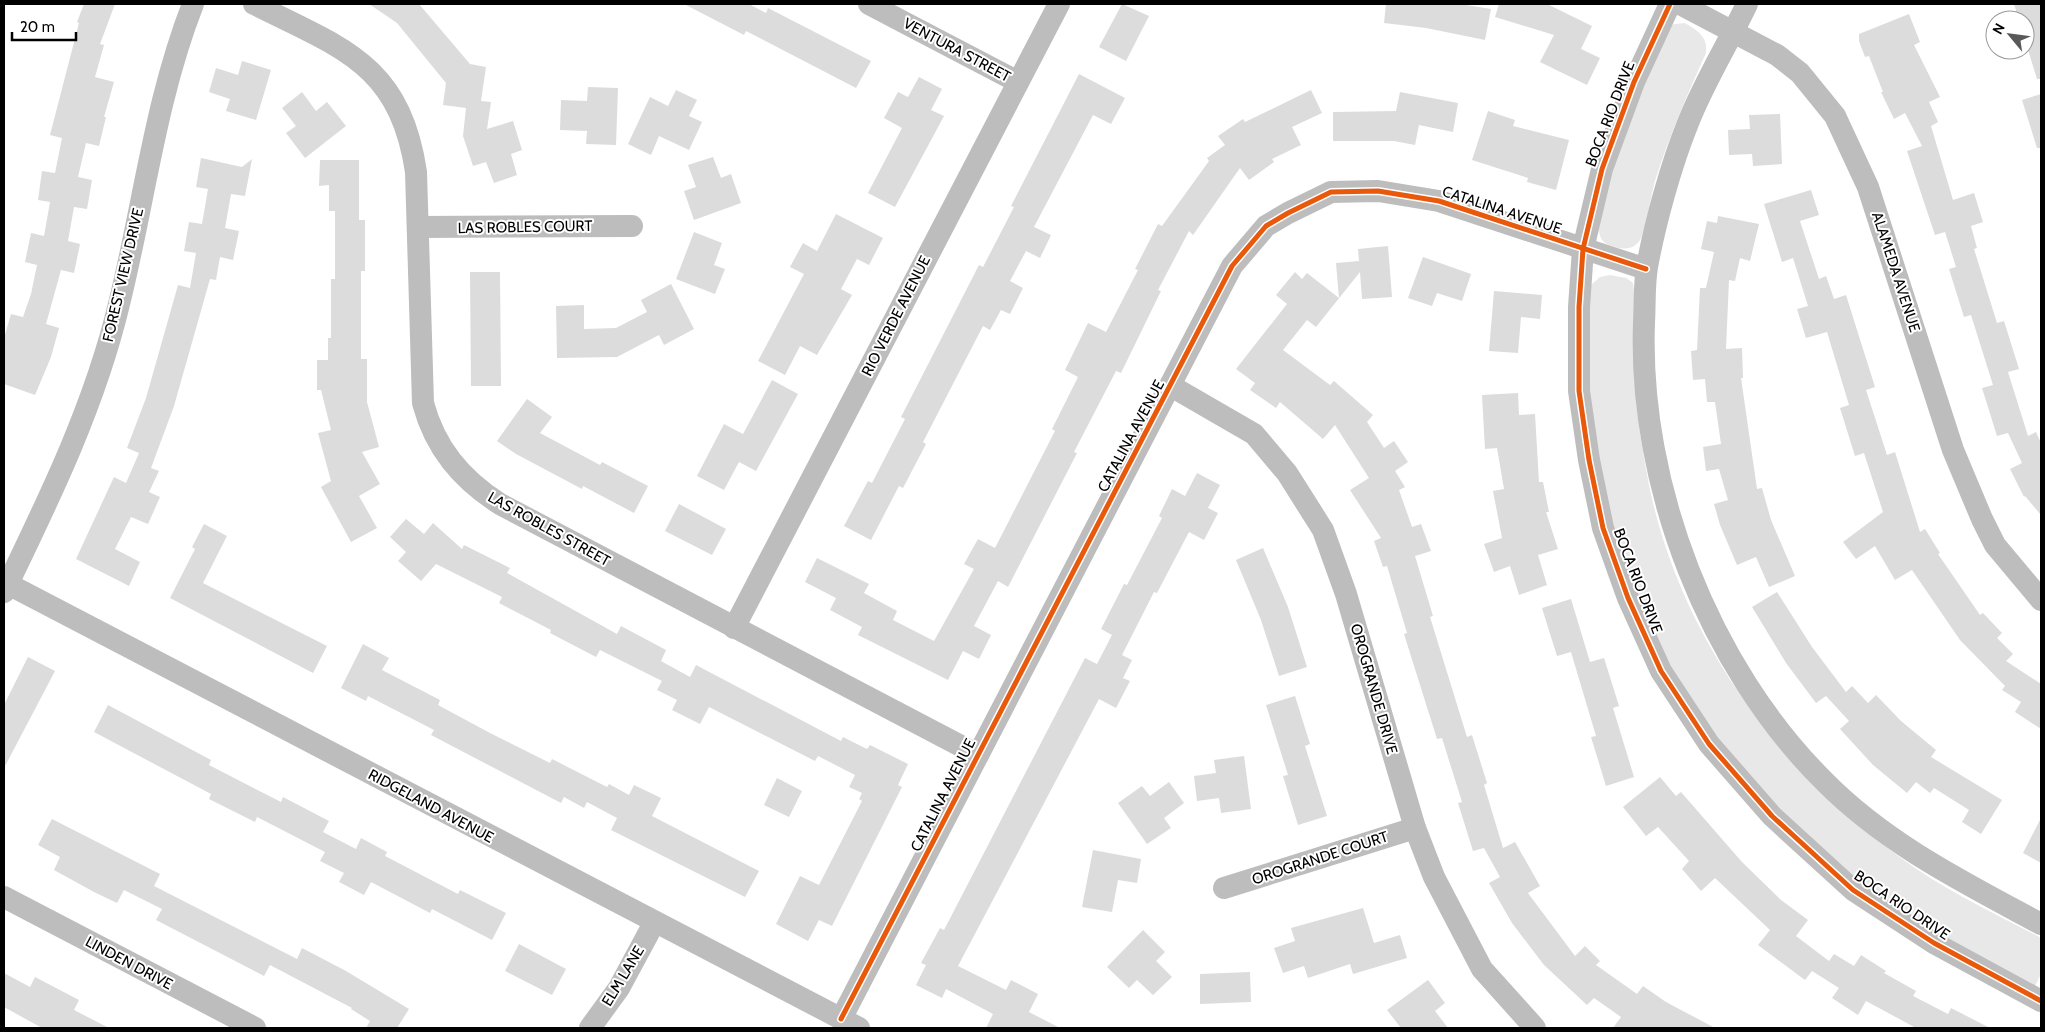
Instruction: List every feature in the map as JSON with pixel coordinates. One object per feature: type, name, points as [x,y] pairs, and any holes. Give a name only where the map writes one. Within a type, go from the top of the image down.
[{"type":"street","name":"FOREST VIEW DRIVE","points":[[5,586],[72,444],[94,387],[119,305],[154,135],[170,70],[193,4]]},
{"type":"street","name":"LAS ROBLES STREET","points":[[254,4],[332,43],[351,56],[377,77],[392,95],[404,118],[412,147],[416,172],[423,404],[430,428],[444,453],[461,474],[482,493],[500,504],[978,755]]},
{"type":"street","name":"VENTURA STREET","points":[[869,4],[1018,82]]},
{"type":"street","name":"RIO VERDE AVENUE","points":[[734,628],[1060,4]]},
{"type":"street","name":"BOCA RIO DRIVE","points":[[1670,4],[1634,82],[1602,169],[1583,249],[1579,308],[1579,390],[1589,460],[1604,528],[1628,598],[1661,671],[1709,744],[1772,816],[1853,890],[1934,943],[2041,1001]]},
{"type":"street","name":"ALAMEDA AVENUE","points":[[1680,4],[1777,55],[1800,73],[1835,116],[1868,187],[1953,450],[1982,519],[1995,545],[2041,600]]},
{"type":"street","points":[[1747,4],[1716,62],[1688,124],[1666,194],[1646,269],[1643,353],[1649,431],[1666,503],[1692,582],[1721,639],[1768,719],[1824,782],[1888,836],[1946,873],[2041,924]]},
{"type":"street","name":"CATALINA AVENUE","points":[[850,1024],[978,755],[1232,266],[1266,226],[1331,192],[1378,192],[1440,201],[1646,269]]},
{"type":"street","name":"LAS ROBLES COURT","points":[[418,227],[632,226]]},
{"type":"street","name":"OROGRANDE DRIVE","points":[[1171,386],[1254,434],[1287,473],[1323,530],[1346,594],[1415,828],[1434,877],[1482,968],[1535,1028]]},
{"type":"street","name":"RIDGELAND AVENUE","points":[[5,586],[850,1024]]},
{"type":"street","name":"OROGRANDE COURT","points":[[1224,888],[1415,828]]},
{"type":"street","name":"LINDEN DRIVE","points":[[4,897],[255,1028]]},
{"type":"street","name":"ELM LANE","points":[[590,1028],[619,988],[654,922]]},
{"type":"shaded area","points":[[1685,23],[1704,39],[1706,53],[1660,165],[1642,235],[1637,244],[1630,248],[1606,244],[1600,236],[1599,227],[1623,125],[1667,29],[1674,24]]},
{"type":"shaded area","points":[[1610,275],[1626,278],[1633,283],[1636,311],[1637,404],[1646,469],[1659,527],[1679,583],[1705,637],[1736,688],[1771,736],[1811,780],[1854,821],[1917,870],[1970,901],[2041,938],[2041,974],[2034,988],[1875,900],[1737,771],[1668,667],[1610,527],[1589,398],[1587,325],[1591,285],[1600,277]]},
{"type":"building","points":[[84,4],[115,4],[100,44],[104,45],[95,77],[114,82],[104,117],[106,117],[99,146],[86,143],[78,177],[92,180],[87,209],[74,207],[68,241],[80,244],[74,273],[61,270],[46,324],[59,328],[51,357],[35,395],[4,384],[4,338],[11,314],[23,317],[31,294],[37,265],[25,262],[31,233],[44,236],[50,202],[38,200],[42,171],[55,173],[62,138],[50,135],[79,23],[77,22]]},
{"type":"building","points":[[369,4],[419,4],[470,64],[486,67],[481,101],[491,102],[487,129],[513,121],[522,150],[511,154],[517,175],[494,183],[486,162],[473,166],[463,136],[466,108],[443,105],[446,83],[397,23]]},
{"type":"building","points":[[684,4],[749,4],[766,13],[768,8],[871,61],[856,88],[746,31],[744,35]]},
{"type":"building","points":[[1122,4],[1149,16],[1126,61],[1099,47]]},
{"type":"building","points":[[1386,4],[1460,4],[1491,9],[1485,40],[1426,28],[1384,23]]},
{"type":"building","points":[[1499,4],[1547,4],[1592,26],[1581,49],[1600,58],[1587,85],[1540,62],[1554,35],[1495,17]]},
{"type":"building","points":[[2014,4],[2041,4],[2041,79],[2037,79],[2031,60],[2035,60],[2035,10],[2016,10]]},
{"type":"building","points":[[1909,14],[1920,42],[1914,45],[1940,97],[1929,102],[1938,122],[1931,126],[1953,200],[1974,193],[1983,222],[1971,226],[1977,248],[1974,249],[1997,323],[2004,321],[2019,369],[2008,372],[2028,436],[2036,432],[2041,443],[2041,515],[2024,497],[2010,469],[2022,463],[2008,433],[1997,436],[1982,388],[1993,385],[1971,315],[1964,317],[1949,269],[1956,267],[1945,232],[1935,235],[1907,151],[1922,146],[1905,113],[1894,119],[1881,92],[1883,92],[1869,56],[1865,57],[1859,41],[1859,34]]},
{"type":"building","points":[[242,61],[271,70],[256,120],[226,111],[230,99],[209,92],[216,68],[238,75]]},
{"type":"building","points":[[1079,74],[1125,98],[1111,124],[1093,115],[1034,227],[1051,235],[1040,258],[1026,251],[1010,281],[1023,288],[1010,314],[1001,310],[990,330],[983,326],[923,442],[926,444],[903,488],[899,486],[871,540],[844,526],[868,481],[872,483],[905,419],[901,417],[979,265],[983,267],[1014,207],[1011,206]]},
{"type":"building","points":[[919,77],[942,89],[931,110],[944,116],[895,207],[868,193],[902,128],[884,118],[898,92],[908,97]]},
{"type":"building","points":[[588,87],[618,88],[616,145],[586,144],[587,131],[560,130],[561,100],[587,101]]},
{"type":"building","points":[[676,90],[697,100],[689,116],[702,122],[689,150],[659,136],[651,155],[628,144],[650,97],[668,106]]},
{"type":"building","points":[[1311,90],[1322,113],[1292,127],[1301,145],[1272,159],[1274,162],[1249,180],[1240,168],[1193,235],[1189,231],[1158,290],[1161,291],[1121,373],[1116,371],[1074,452],[1077,453],[1008,587],[998,581],[974,626],[991,635],[979,659],[963,651],[948,680],[858,635],[862,627],[830,610],[836,598],[805,582],[817,558],[869,584],[864,593],[897,611],[893,620],[934,641],[974,569],[964,564],[978,539],[995,548],[1055,431],[1052,429],[1078,377],[1065,370],[1088,323],[1106,332],[1138,270],[1135,269],[1158,224],[1162,226],[1209,161],[1207,158],[1225,145],[1218,136],[1243,119],[1245,122]]},
{"type":"building","points":[[302,92],[316,111],[327,102],[346,126],[305,158],[286,133],[296,126],[282,108]]},
{"type":"building","points":[[1400,92],[1458,103],[1453,132],[1419,125],[1415,145],[1394,141],[1333,141],[1333,112],[1396,111]]},
{"type":"building","points":[[2041,94],[2041,148],[2037,148],[2022,100]]},
{"type":"building","points":[[1488,111],[1515,120],[1513,126],[1569,140],[1556,190],[1527,182],[1528,178],[1472,160]]},
{"type":"building","points":[[1780,114],[1782,164],[1753,166],[1752,154],[1729,155],[1728,130],[1750,129],[1749,115]]},
{"type":"building","points":[[713,157],[721,178],[731,174],[741,203],[694,220],[684,191],[696,187],[688,165]]},
{"type":"building","points":[[201,158],[242,167],[252,159],[245,196],[231,194],[225,228],[239,231],[233,260],[220,257],[216,280],[210,279],[174,406],[151,468],[159,471],[149,492],[160,497],[148,524],[131,517],[115,549],[140,562],[129,586],[76,559],[114,477],[126,483],[139,453],[127,448],[146,398],[178,285],[190,288],[196,253],[184,251],[189,222],[202,224],[208,189],[196,187]]},
{"type":"building","points":[[320,160],[359,160],[359,220],[365,220],[365,271],[361,271],[361,359],[367,359],[367,402],[379,447],[362,452],[380,484],[359,496],[377,528],[351,542],[321,487],[331,481],[318,433],[331,430],[321,390],[317,390],[317,360],[328,360],[328,338],[331,338],[331,279],[335,279],[335,211],[329,211],[329,185],[319,186]]},
{"type":"building","points":[[1811,190],[1819,215],[1800,221],[1819,279],[1826,276],[1834,299],[1846,295],[1875,387],[1866,390],[1887,455],[1895,452],[1920,532],[1925,529],[1940,553],[1938,554],[1980,615],[1983,613],[2002,633],[1997,638],[2013,654],[2006,661],[2041,684],[2041,729],[2015,712],[2021,702],[2002,690],[2005,686],[1960,640],[1912,570],[1895,580],[1875,546],[1856,559],[1843,542],[1883,512],[1864,453],[1855,456],[1840,408],[1849,405],[1827,332],[1806,338],[1797,309],[1808,306],[1793,258],[1782,262],[1764,204]]},
{"type":"building","points":[[836,214],[883,238],[869,265],[857,259],[841,289],[852,295],[817,355],[800,346],[785,375],[758,361],[804,274],[790,267],[803,243],[817,251]]},
{"type":"building","points":[[1718,216],[1759,224],[1750,261],[1740,258],[1735,281],[1729,280],[1726,349],[1742,348],[1743,378],[1741,378],[1757,489],[1762,488],[1771,520],[1795,576],[1769,587],[1756,557],[1737,565],[1720,525],[1714,504],[1728,500],[1719,469],[1706,471],[1703,447],[1721,444],[1715,402],[1707,402],[1705,379],[1693,380],[1691,351],[1697,350],[1700,288],[1706,288],[1714,252],[1701,249],[1707,221],[1717,223]]},
{"type":"building","points":[[694,232],[722,243],[714,265],[725,269],[715,294],[676,279]]},
{"type":"building","points":[[1388,246],[1392,297],[1362,299],[1360,272],[1316,327],[1307,320],[1283,350],[1330,385],[1334,381],[1373,415],[1367,422],[1384,448],[1394,441],[1408,462],[1395,471],[1405,487],[1399,490],[1412,527],[1421,524],[1431,551],[1415,556],[1433,616],[1430,617],[1467,737],[1472,735],[1487,783],[1484,785],[1503,848],[1515,842],[1540,886],[1528,893],[1575,956],[1585,946],[1600,961],[1596,965],[1637,994],[1643,986],[1666,1002],[1715,1028],[1613,1028],[1621,1017],[1594,998],[1587,1005],[1544,965],[1512,923],[1489,883],[1500,877],[1484,848],[1473,851],[1458,803],[1462,802],[1442,738],[1437,739],[1404,634],[1407,633],[1387,566],[1383,567],[1374,541],[1381,538],[1350,490],[1369,478],[1335,425],[1323,439],[1280,402],[1276,408],[1250,390],[1255,383],[1236,369],[1287,304],[1276,295],[1295,272],[1302,279],[1307,273],[1339,298],[1336,263],[1359,261],[1358,249]]},
{"type":"building","points":[[1423,257],[1471,274],[1462,301],[1437,293],[1432,306],[1408,298]]},
{"type":"building","points":[[470,272],[500,272],[501,386],[471,386]]},
{"type":"building","points":[[671,284],[694,329],[664,345],[659,335],[617,357],[557,358],[556,306],[584,305],[584,329],[616,328],[647,312],[641,300]]},
{"type":"building","points":[[1494,291],[1542,295],[1540,319],[1521,317],[1518,353],[1489,351]]},
{"type":"building","points":[[772,380],[798,394],[756,471],[739,462],[724,490],[697,476],[724,424],[743,434]]},
{"type":"building","points":[[1518,393],[1519,415],[1535,414],[1539,482],[1543,482],[1549,512],[1546,512],[1558,549],[1538,555],[1547,585],[1519,595],[1510,566],[1494,572],[1484,544],[1502,538],[1493,491],[1504,489],[1497,448],[1485,449],[1482,395]]},
{"type":"building","points":[[527,399],[552,417],[540,433],[600,465],[602,462],[648,486],[634,513],[583,486],[582,489],[516,454],[497,441]]},
{"type":"building","points":[[1197,473],[1220,485],[1208,508],[1218,513],[1204,540],[1189,532],[1157,593],[1154,592],[1122,655],[1132,660],[1123,678],[1130,681],[1116,708],[1099,699],[958,966],[1006,990],[1011,980],[1038,994],[1029,1012],[1060,1028],[986,1028],[993,1014],[946,989],[942,998],[916,985],[926,965],[921,963],[940,928],[944,930],[1085,658],[1097,664],[1112,635],[1101,629],[1124,584],[1127,585],[1162,518],[1159,516],[1172,489],[1185,496]]},
{"type":"building","points":[[679,504],[726,529],[712,555],[665,531]]},
{"type":"building","points":[[406,519],[424,534],[433,523],[462,549],[464,545],[510,568],[507,573],[617,634],[621,626],[666,650],[661,661],[690,677],[696,665],[841,741],[843,737],[867,749],[870,745],[908,764],[898,785],[902,787],[832,926],[819,920],[808,941],[776,924],[800,876],[819,885],[862,801],[859,799],[862,793],[849,787],[855,775],[818,756],[815,761],[709,707],[700,724],[672,710],[677,700],[657,690],[662,681],[600,650],[596,657],[550,633],[551,630],[499,603],[502,597],[436,564],[421,581],[398,561],[406,552],[390,537]]},
{"type":"building","points":[[204,524],[227,536],[203,583],[327,646],[313,673],[170,598],[195,549],[192,547]]},
{"type":"building","points":[[1263,548],[1288,607],[1307,667],[1279,676],[1261,620],[1236,560]]},
{"type":"building","points":[[1777,592],[1812,647],[1846,692],[1852,686],[1868,703],[1876,695],[1901,721],[1936,750],[1931,757],[2002,800],[1981,834],[1962,822],[1969,810],[1934,788],[1930,793],[1916,782],[1907,793],[1873,765],[1840,729],[1849,721],[1826,696],[1816,703],[1786,663],[1752,607]]},
{"type":"building","points":[[1571,599],[1590,662],[1604,658],[1619,706],[1613,708],[1634,777],[1606,786],[1591,737],[1596,736],[1571,652],[1557,656],[1542,608]]},
{"type":"building","points":[[363,644],[389,658],[382,670],[440,700],[438,705],[490,733],[550,763],[552,759],[607,787],[609,784],[629,795],[634,785],[661,798],[652,816],[759,871],[745,897],[611,830],[617,818],[587,802],[584,808],[564,797],[561,803],[431,735],[434,730],[368,696],[366,701],[341,688]]},
{"type":"building","points":[[28,657],[55,671],[4,768],[4,705]]},
{"type":"building","points":[[1295,696],[1310,744],[1305,746],[1327,816],[1298,825],[1283,776],[1288,775],[1266,705]]},
{"type":"building","points":[[108,705],[211,760],[209,765],[281,802],[283,797],[329,821],[323,832],[356,849],[361,838],[387,852],[385,856],[458,894],[460,890],[506,913],[492,940],[432,909],[430,913],[371,882],[364,895],[339,882],[344,873],[320,861],[325,852],[257,817],[255,822],[209,799],[211,794],[94,732]]},
{"type":"building","points":[[1244,756],[1251,809],[1221,813],[1219,798],[1197,801],[1194,776],[1216,773],[1214,760]]},
{"type":"building","points":[[1660,777],[1676,796],[1681,792],[1742,862],[1781,900],[1808,920],[1796,936],[1829,961],[1834,954],[1854,966],[1861,955],[1886,971],[1884,973],[1916,991],[1913,996],[1948,1014],[1951,1008],[1990,1028],[1916,1028],[1866,1001],[1858,1015],[1832,998],[1839,988],[1812,971],[1805,980],[1758,945],[1770,930],[1715,878],[1701,891],[1682,869],[1689,861],[1658,827],[1646,836],[1623,807]]},
{"type":"building","points":[[777,778],[802,791],[789,817],[764,805]]},
{"type":"building","points":[[1169,782],[1184,803],[1164,818],[1171,828],[1147,844],[1118,803],[1142,786],[1150,796]]},
{"type":"building","points":[[2041,818],[2041,863],[2023,853]]},
{"type":"building","points":[[52,819],[160,874],[154,886],[297,959],[302,948],[346,971],[409,1009],[397,1028],[366,1028],[370,1021],[352,1008],[270,965],[264,976],[156,920],[162,909],[124,890],[117,903],[94,892],[54,870],[60,857],[38,845]]},
{"type":"building","points":[[1093,850],[1141,859],[1137,883],[1118,880],[1112,912],[1082,907]]},
{"type":"building","points":[[1363,908],[1374,943],[1400,935],[1407,958],[1353,974],[1350,964],[1308,978],[1304,966],[1283,973],[1274,948],[1295,941],[1291,928]]},
{"type":"building","points":[[1143,930],[1165,952],[1156,961],[1172,977],[1153,995],[1137,980],[1129,988],[1107,967]]},
{"type":"building","points":[[519,944],[566,969],[552,995],[505,971]]},
{"type":"building","points":[[1250,972],[1251,1002],[1200,1004],[1200,974]]},
{"type":"building","points":[[4,973],[30,987],[35,977],[79,1000],[74,1010],[109,1028],[42,1028],[4,1007]]},
{"type":"building","points":[[1428,980],[1445,1003],[1435,1011],[1448,1028],[1401,1028],[1387,1010]]},
{"type":"cycle path","points":[[1670,4],[1634,82],[1602,169],[1583,249],[1579,307],[1579,391],[1589,460],[1603,528],[1628,598],[1661,671],[1709,744],[1772,816],[1853,890],[1934,943],[2041,1001]]},
{"type":"cycle path","points":[[841,1019],[1232,266],[1266,226],[1331,192],[1378,191],[1439,201],[1646,269]]}]
